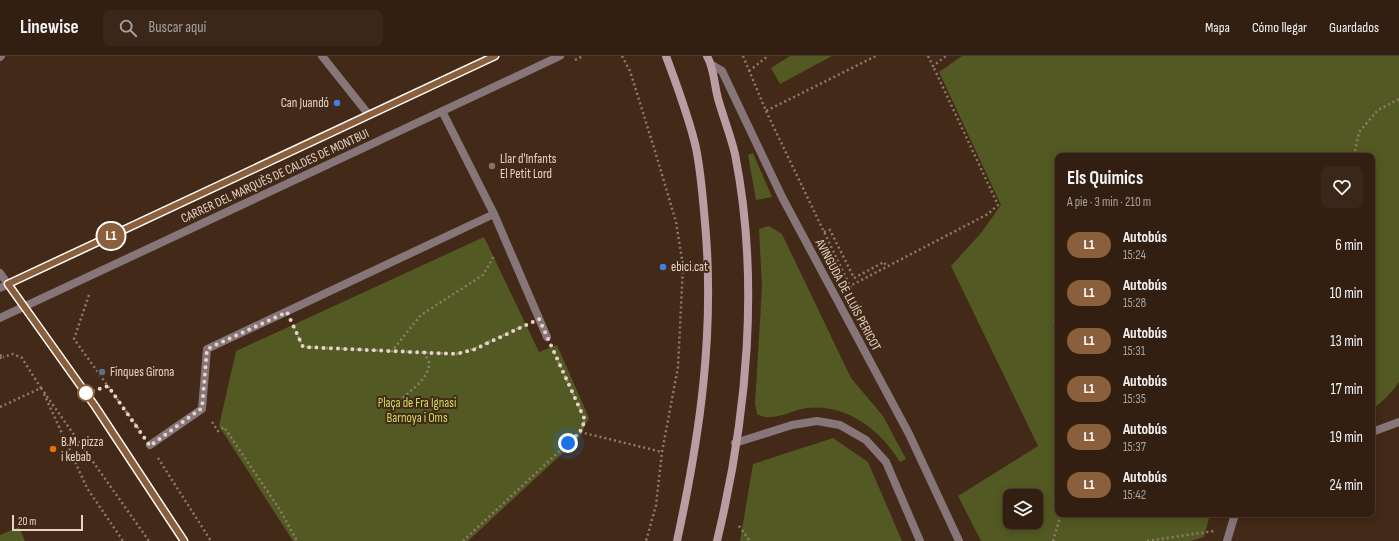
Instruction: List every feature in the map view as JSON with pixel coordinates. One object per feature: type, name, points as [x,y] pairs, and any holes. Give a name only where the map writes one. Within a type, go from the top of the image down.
[{"type":"street","points":[[322,56],[369,115]]},
{"type":"street","name":"CARRER DEL MARQUÈS DE CALDES DE MONTBUI","points":[[0,288],[495,56]]},
{"type":"street","name":"CARRER DEL MARQUÈS DE CALDES DE MONTBUI","points":[[0,318],[560,56]]},
{"type":"street","points":[[666,56],[695,148],[702,186],[709,279],[707,354],[701,410],[677,541]]},
{"type":"street","name":"AVINGUDA DE LLUÍS PERICOT","points":[[706,56],[712,65],[722,71],[782,197],[909,434],[959,541]]},
{"type":"street","name":"AVINGUDA DE LLUÍS PERICOT","points":[[712,65],[714,89],[734,153],[741,191],[746,248],[749,313],[746,359],[736,443],[717,541]]},
{"type":"street","points":[[442,111],[504,235],[547,337]]},
{"type":"street","points":[[150,446],[202,408],[207,349],[494,214]]},
{"type":"street","points":[[0,273],[26,307],[95,406],[184,541]]},
{"type":"street","points":[[736,443],[792,425],[817,421],[840,425],[866,440],[886,462],[920,541]]},
{"type":"street","points":[[1375,431],[1399,422]]},
{"type":"street","points":[[1227,541],[1234,517]]},
{"type":"path","points":[[570,62],[584,56]]},
{"type":"path","points":[[622,56],[630,71],[676,222],[683,266],[678,367],[662,452],[656,505],[646,541]]},
{"type":"path","points":[[743,56],[766,110],[854,293]]},
{"type":"path","points":[[749,71],[768,56]]},
{"type":"path","points":[[766,110],[876,56]]},
{"type":"path","points":[[850,286],[988,214],[998,205],[928,56]]},
{"type":"path","points":[[933,66],[946,56]]},
{"type":"path","points":[[1355,153],[1359,132],[1378,110],[1399,98]]},
{"type":"path","points":[[824,232],[830,230],[854,278],[884,262],[887,267]]},
{"type":"path","points":[[391,352],[421,315],[483,275],[504,235]]},
{"type":"path","points":[[94,291],[90,293],[74,339],[150,446],[211,541]]},
{"type":"path","points":[[287,312],[303,347],[425,354],[456,354],[473,350],[539,319]]},
{"type":"path","points":[[463,541],[580,432],[585,420],[547,337]]},
{"type":"path","points":[[1,357],[13,354],[22,358],[41,388],[149,541]]},
{"type":"path","points":[[399,401],[417,385],[426,373],[429,363],[425,354]]},
{"type":"path","points":[[0,407],[41,388]]},
{"type":"path","points":[[41,388],[87,488],[123,541]]},
{"type":"path","points":[[202,408],[218,431],[224,427],[280,510],[297,541]]},
{"type":"path","points":[[580,432],[662,452]]},
{"type":"path","points":[[1053,541],[1060,517]]},
{"type":"path","points":[[739,526],[750,541]]},
{"type":"path","points":[[1147,541],[1209,531]]},
{"type":"green space","points":[[790,56],[832,56],[780,84],[771,68]]},
{"type":"green space","points":[[962,56],[1399,56],[1399,382],[1387,397],[1375,407],[1375,153],[1055,153],[1055,325],[1053,326],[1055,330],[1055,517],[1209,517],[1204,537],[1191,541],[981,541],[958,496],[1038,446],[951,266],[981,233],[1001,205],[939,72]]},
{"type":"green space","points":[[753,153],[772,197],[756,200],[748,155]]},
{"type":"green space","points":[[769,226],[782,234],[851,378],[883,416],[906,459],[900,462],[883,439],[861,421],[849,414],[821,408],[807,408],[775,417],[757,414],[755,404],[762,287],[759,229]]},
{"type":"green space","name":"Plaça de Fra Ignasi Barnoya i Oms","points":[[484,237],[539,352],[557,345],[589,418],[579,438],[468,541],[293,541],[219,426],[236,351]]},
{"type":"green space","points":[[833,438],[868,462],[902,541],[740,541],[753,464]]},
{"type":"green space","points":[[19,527],[25,541],[0,541],[0,535]]},
{"type":"bus line","name":"L1","points":[[184,541],[95,406],[26,307],[8,284],[495,56]]},
{"type":"place","name":"Can Juandó","points":[[337,103]]},
{"type":"place","name":"Llar d'Infants El Petit Lord","points":[[492,166]]},
{"type":"place","name":"ebici.cat","points":[[663,267]]},
{"type":"place","name":"Finques Girona","points":[[102,372]]},
{"type":"place","name":"B.M. pizza i kebab","points":[[53,449]]},
{"type":"route","points":[[86,393],[108,386],[150,446],[202,408],[207,349],[287,312],[303,347],[425,354],[456,354],[473,350],[539,319],[585,420],[580,432],[568,443]]}]
